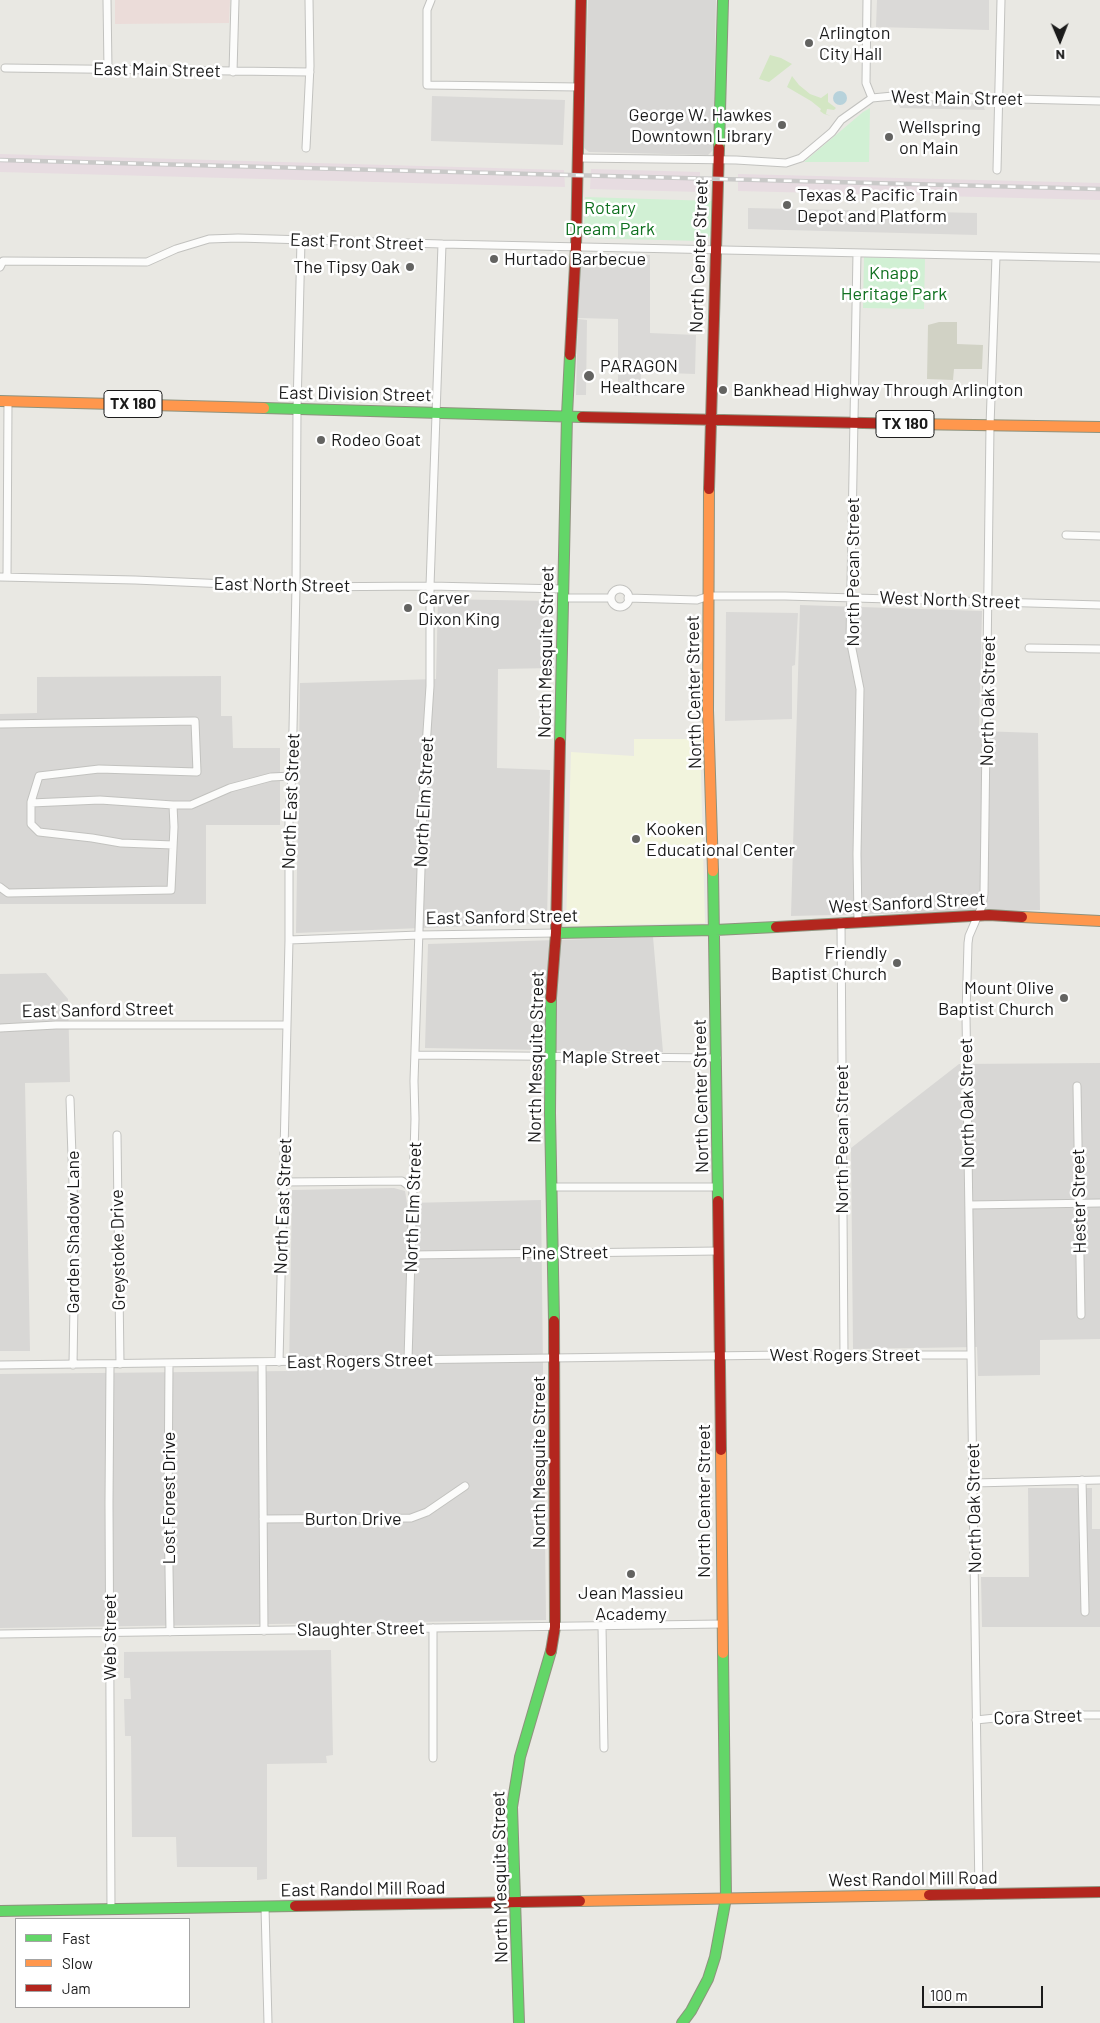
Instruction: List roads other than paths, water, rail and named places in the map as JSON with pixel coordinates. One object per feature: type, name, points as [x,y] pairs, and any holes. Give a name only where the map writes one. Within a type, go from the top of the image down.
[{"type":"main road","name":"North Mesquite Street","points":[[519,2023],[512,1807],[520,1757],[550,1654],[555,1626],[555,1359],[550,1113],[552,1057],[551,988],[556,933],[567,415],[576,247],[580,0]]},
{"type":"main road","name":"North Center Street","points":[[682,2023],[692,2011],[708,1979],[715,1957],[726,1898],[717,1058],[708,710],[710,420],[723,0]]},
{"type":"main road","name":"East Division Street","points":[[4,401],[710,420]]},
{"type":"main road","name":"TX 180","points":[[710,420],[1100,427]]},
{"type":"main road","name":"West Sanford Street","points":[[715,930],[989,915],[1100,921]]},
{"type":"main road","name":"East Sanford Street","points":[[556,933],[715,930]]},
{"type":"main road","name":"West Randol Mill Road","points":[[726,1898],[1100,1892]]},
{"type":"main road","name":"East Randol Mill Road","points":[[0,1911],[726,1898]]},
{"type":"street","points":[[107,0],[108,69]]},
{"type":"street","points":[[233,72],[235,0]]},
{"type":"street","points":[[306,148],[310,72],[309,0]]},
{"type":"street","points":[[431,0],[427,10],[426,85],[579,87]]},
{"type":"street","points":[[867,0],[866,83],[872,98]]},
{"type":"street","points":[[997,170],[1001,0]]},
{"type":"street","name":"East Main Street","points":[[5,68],[310,72]]},
{"type":"street","name":"West Main Street","points":[[718,160],[786,163],[801,158],[832,132],[841,120],[872,98],[893,96],[1100,101]]},
{"type":"street","points":[[578,158],[718,160]]},
{"type":"street","name":"East Front Street","points":[[2,264],[134,264],[147,262],[176,249],[209,239],[238,238],[1100,258]]},
{"type":"street","name":"North East Street","points":[[279,1362],[289,940],[289,814],[292,776],[296,588],[296,408],[301,240]]},
{"type":"street","name":"North Elm Street","points":[[408,1360],[416,1119],[414,1081],[430,686],[430,586],[442,244]]},
{"type":"street","name":"North Pecan Street","points":[[857,253],[850,639],[860,689],[857,854],[858,921]]},
{"type":"street","name":"North Oak Street","points":[[979,1894],[966,1030],[968,943],[982,906],[984,894],[990,426],[996,256]]},
{"type":"street","points":[[3,577],[4,401]]},
{"type":"street","points":[[1066,535],[1100,536]]},
{"type":"street","name":"East North Street","points":[[3,577],[135,580],[296,588],[430,586],[611,598]]},
{"type":"street","points":[[621,590],[626,592],[628,598],[626,604],[620,607],[614,605],[611,598],[614,592],[621,590]]},
{"type":"street","points":[[628,598],[697,600],[709,596]]},
{"type":"street","name":"West North Street","points":[[709,596],[989,600],[1100,605]]},
{"type":"street","points":[[1029,648],[1100,649]]},
{"type":"street","points":[[0,724],[195,722],[197,772],[99,769],[40,776],[31,803],[31,824],[39,832],[121,843],[173,844]]},
{"type":"street","points":[[31,803],[100,800],[192,805],[230,788],[271,777],[292,776]]},
{"type":"street","points":[[0,887],[8,893],[171,890],[173,805]]},
{"type":"street","name":"North Pecan Street","points":[[841,922],[844,1356]]},
{"type":"street","name":"East Sanford Street","points":[[289,940],[419,935],[556,933]]},
{"type":"street","name":"East Sanford Street","points":[[0,1028],[56,1025],[287,1025]]},
{"type":"street","name":"Maple Street","points":[[415,1055],[717,1058]]},
{"type":"street","name":"Hester Street","points":[[1077,1086],[1081,1315]]},
{"type":"street","name":"Garden Shadow Lane","points":[[70,1099],[75,1242],[73,1365]]},
{"type":"street","name":"Greystoke Drive","points":[[117,1135],[120,1364]]},
{"type":"street","points":[[283,1182],[402,1181],[413,1189]]},
{"type":"street","points":[[551,1187],[718,1187]]},
{"type":"street","points":[[969,1206],[1100,1203]]},
{"type":"street","name":"Pine Street","points":[[411,1255],[718,1251]]},
{"type":"street","name":"West Rogers Street","points":[[719,1356],[971,1355]]},
{"type":"street","name":"East Rogers Street","points":[[0,1365],[719,1356]]},
{"type":"street","points":[[262,1362],[264,1630]]},
{"type":"street","name":"Lost Forest Drive","points":[[169,1363],[168,1505],[170,1632]]},
{"type":"street","name":"Web Street","points":[[110,1364],[112,1910]]},
{"type":"street","points":[[1082,1480],[1085,1612]]},
{"type":"street","points":[[973,1483],[1100,1480]]},
{"type":"street","name":"Burton Drive","points":[[262,1519],[412,1518],[427,1512],[465,1486]]},
{"type":"street","name":"Slaughter Street","points":[[0,1634],[722,1624]]},
{"type":"street","points":[[602,1626],[604,1748]]},
{"type":"street","points":[[433,1628],[433,1758]]},
{"type":"street","name":"Cora Street","points":[[976,1720],[1024,1715],[1100,1714]]},
{"type":"street","points":[[266,1907],[268,2023]]},
{"type":"water","points":[[840,91],[845,93],[847,98],[845,103],[840,105],[835,103],[833,98],[835,93]]},
{"type":"railway","points":[[0,160],[1100,189]]},
{"type":"place","name":"Arlington City Hall","points":[[809,43]]},
{"type":"place","name":"George W. Hawkes Downtown Library","points":[[782,125]]},
{"type":"place","name":"Wellspring on Main","points":[[889,137]]},
{"type":"place","name":"Texas & Pacific Train Depot and Platform","points":[[787,205]]},
{"type":"place","name":"Hurtado Barbecue","points":[[494,259]]},
{"type":"place","name":"The Tipsy Oak","points":[[410,267]]},
{"type":"place","name":"PARAGON Healthcare","points":[[589,376]]},
{"type":"place","name":"Bankhead Highway Through Arlington","points":[[723,390]]},
{"type":"place","name":"Rodeo Goat","points":[[321,440]]},
{"type":"place","name":"Carver Dixon King","points":[[408,608]]},
{"type":"place","name":"Kooken Educational Center","points":[[636,839]]},
{"type":"place","name":"Friendly Baptist Church","points":[[897,963]]},
{"type":"place","name":"Mount Olive Baptist Church","points":[[1064,998]]},
{"type":"place","name":"Jean Massieu Academy","points":[[631,1574]]},
{"type":"park label","name":"Rotary Dream Park","points":[[610,218]]},
{"type":"park label","name":"Knapp Heritage Park","points":[[894,283]]}]
